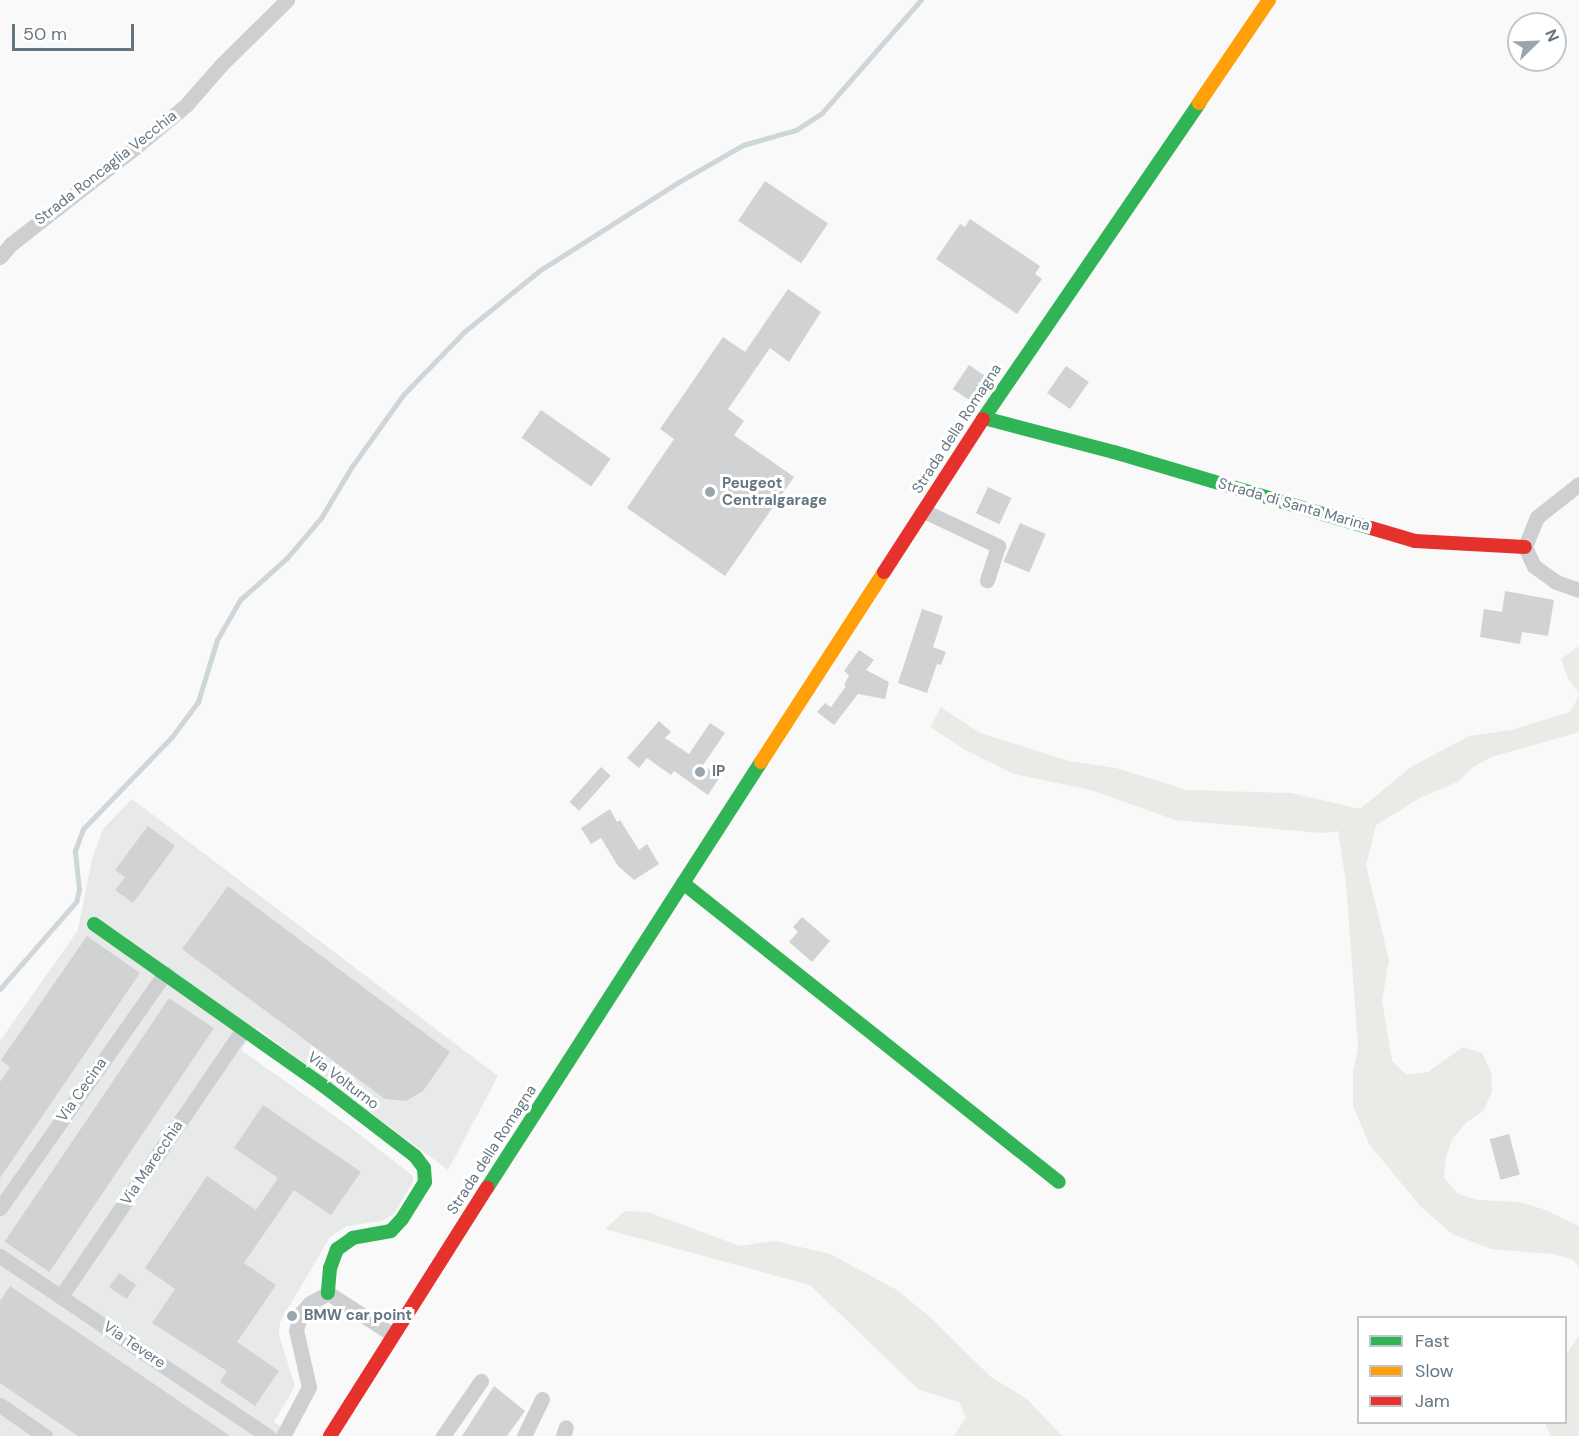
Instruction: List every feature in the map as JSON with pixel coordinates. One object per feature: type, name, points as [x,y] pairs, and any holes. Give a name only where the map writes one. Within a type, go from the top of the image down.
[{"type":"main road","name":"Strada della Romagna","points":[[330,1436],[392,1334],[984,418],[1269,0]]},
{"type":"main road","name":"Strada di Santa Marina","points":[[984,418],[1104,449],[1415,541],[1525,547]]},
{"type":"main road","points":[[683,883],[1059,1182]]},
{"type":"main road","name":"Via Volturno","points":[[93,924],[165,973],[379,1129],[415,1156],[424,1168],[425,1182],[402,1219],[391,1230],[353,1238],[337,1249],[330,1268],[328,1293]]},
{"type":"street","name":"Strada Roncaglia Vecchia","points":[[0,257],[20,236],[137,146],[186,105],[221,65],[286,0]]},
{"type":"street","points":[[1579,484],[1537,518],[1525,547],[1534,566],[1556,582],[1579,591]]},
{"type":"street","points":[[924,511],[998,546],[987,580]]},
{"type":"street","name":"Via Cecina","points":[[0,1208],[165,973]]},
{"type":"street","name":"Via Marecchia","points":[[61,1296],[243,1029]]},
{"type":"street","name":"Via Tevere","points":[[3,1264],[61,1296],[268,1436]]},
{"type":"street","points":[[283,1436],[309,1388],[296,1330],[301,1313],[310,1303],[328,1293],[392,1334]]},
{"type":"street","points":[[443,1436],[481,1381]]},
{"type":"street","points":[[524,1436],[542,1400]]},
{"type":"street","points":[[0,1405],[45,1436]]},
{"type":"shaded area","points":[[1579,646],[1579,693],[1568,678],[1561,659]]},
{"type":"shaded area","points":[[1579,696],[1579,732],[1491,757],[1473,767],[1459,781],[1420,798],[1376,825],[1366,865],[1389,960],[1382,1001],[1392,1061],[1407,1075],[1428,1072],[1463,1047],[1482,1053],[1491,1071],[1492,1091],[1484,1110],[1467,1122],[1453,1138],[1446,1157],[1444,1178],[1458,1194],[1478,1200],[1519,1202],[1543,1209],[1579,1226],[1579,1267],[1572,1259],[1553,1254],[1491,1249],[1452,1234],[1421,1207],[1369,1144],[1353,1106],[1353,1074],[1358,1046],[1346,883],[1338,831],[1322,833],[1175,820],[1091,790],[1014,774],[965,750],[930,727],[941,707],[980,733],[1069,761],[1116,768],[1187,790],[1291,793],[1360,809],[1411,767],[1469,736],[1511,730],[1570,712]]},
{"type":"shaded area","points":[[132,799],[498,1076],[448,1170],[257,1028],[241,1050],[346,1124],[413,1176],[413,1182],[393,1215],[382,1221],[347,1226],[330,1237],[280,1322],[279,1335],[295,1386],[274,1422],[294,1436],[0,1436],[0,1041],[78,930],[92,859],[103,829]]},
{"type":"shaded area","points":[[625,1211],[648,1212],[740,1246],[775,1241],[830,1254],[897,1290],[930,1317],[991,1377],[1027,1399],[1062,1436],[954,1436],[966,1417],[959,1402],[919,1390],[810,1285],[605,1229]]},
{"type":"shaded area","points":[[1579,1335],[1579,1436],[1551,1436],[1545,1424],[1567,1424],[1567,1353]]},
{"type":"building","points":[[765,181],[828,223],[801,263],[738,221]]},
{"type":"building","points":[[970,219],[1040,266],[1035,274],[1042,279],[1017,314],[936,259],[960,224],[965,227]]},
{"type":"building","name":"Peugeot Centralgarage","points":[[788,289],[821,312],[789,362],[770,348],[728,409],[744,421],[734,435],[794,477],[725,576],[627,508],[674,439],[660,429],[723,337],[745,352]]},
{"type":"building","points":[[969,365],[987,377],[971,401],[953,389]]},
{"type":"building","points":[[1066,366],[1089,382],[1070,409],[1047,393]]},
{"type":"building","points":[[541,410],[611,459],[591,487],[521,438]]},
{"type":"building","points":[[988,487],[1012,498],[999,524],[976,513]]},
{"type":"building","points":[[1020,523],[1046,534],[1029,573],[1004,562]]},
{"type":"building","points":[[1505,591],[1554,600],[1548,636],[1522,632],[1520,644],[1480,637],[1484,609],[1502,612]]},
{"type":"building","points":[[922,609],[943,616],[933,647],[946,652],[941,665],[937,664],[927,693],[898,683]]},
{"type":"building","points":[[859,650],[874,660],[866,670],[889,682],[885,699],[858,694],[834,725],[817,712],[825,703],[831,707],[846,686],[844,685],[849,675],[844,671]]},
{"type":"building","points":[[659,721],[671,732],[665,738],[689,754],[710,723],[725,733],[703,765],[720,777],[708,795],[674,771],[671,775],[647,758],[639,768],[627,758]]},
{"type":"building","points":[[601,767],[611,776],[579,811],[570,802]]},
{"type":"building","points":[[610,809],[617,822],[620,820],[639,850],[647,844],[659,864],[634,880],[618,866],[601,838],[591,844],[581,828]]},
{"type":"building","points":[[148,826],[175,846],[133,903],[115,890],[125,877],[115,870]]},
{"type":"building","points":[[228,886],[450,1052],[423,1091],[406,1101],[385,1099],[182,949]]},
{"type":"building","points":[[802,917],[830,941],[812,962],[789,942],[798,932],[793,927]]},
{"type":"building","points":[[87,936],[140,973],[0,1178],[0,1082],[10,1067],[1,1060]]},
{"type":"building","points":[[169,998],[214,1028],[49,1272],[5,1242]]},
{"type":"building","points":[[263,1105],[361,1172],[331,1215],[294,1190],[244,1263],[276,1285],[237,1342],[279,1371],[255,1406],[220,1382],[227,1371],[152,1323],[175,1289],[145,1268],[207,1176],[256,1210],[278,1178],[234,1148]]},
{"type":"building","points":[[1509,1134],[1520,1175],[1501,1180],[1490,1139]]},
{"type":"building","points":[[119,1273],[136,1285],[126,1299],[109,1287]]},
{"type":"building","points":[[10,1286],[230,1436],[78,1436],[0,1383],[0,1301]]},
{"type":"building","points":[[494,1386],[525,1411],[507,1436],[462,1436]]},
{"type":"waterway","points":[[0,989],[76,902],[79,890],[75,851],[83,829],[171,738],[198,702],[217,640],[240,600],[287,558],[321,518],[351,468],[403,395],[464,332],[539,271],[677,183],[743,145],[796,130],[822,113],[921,0]]},
{"type":"traffic: fast","points":[[983,419],[1199,103]]},
{"type":"traffic: fast","points":[[984,418],[1114,452],[1371,528]]},
{"type":"traffic: fast","points":[[487,1188],[761,762]]},
{"type":"traffic: fast","points":[[683,883],[1059,1182]]},
{"type":"traffic: fast","points":[[94,924],[325,1087],[415,1156],[424,1168],[425,1182],[402,1219],[391,1231],[353,1238],[337,1249],[330,1268],[328,1293]]},
{"type":"traffic: slow","points":[[1199,103],[1269,0]]},
{"type":"traffic: slow","points":[[761,762],[884,572]]},
{"type":"traffic: jam","points":[[884,572],[983,419]]},
{"type":"traffic: jam","points":[[1371,528],[1415,541],[1525,547]]},
{"type":"traffic: jam","points":[[330,1436],[487,1188]]},
{"type":"place","name":"Peugeot Centralgarage","points":[[710,492]]},
{"type":"place","name":"IP","points":[[700,772]]},
{"type":"place","name":"BMW car point","points":[[292,1316]]}]
